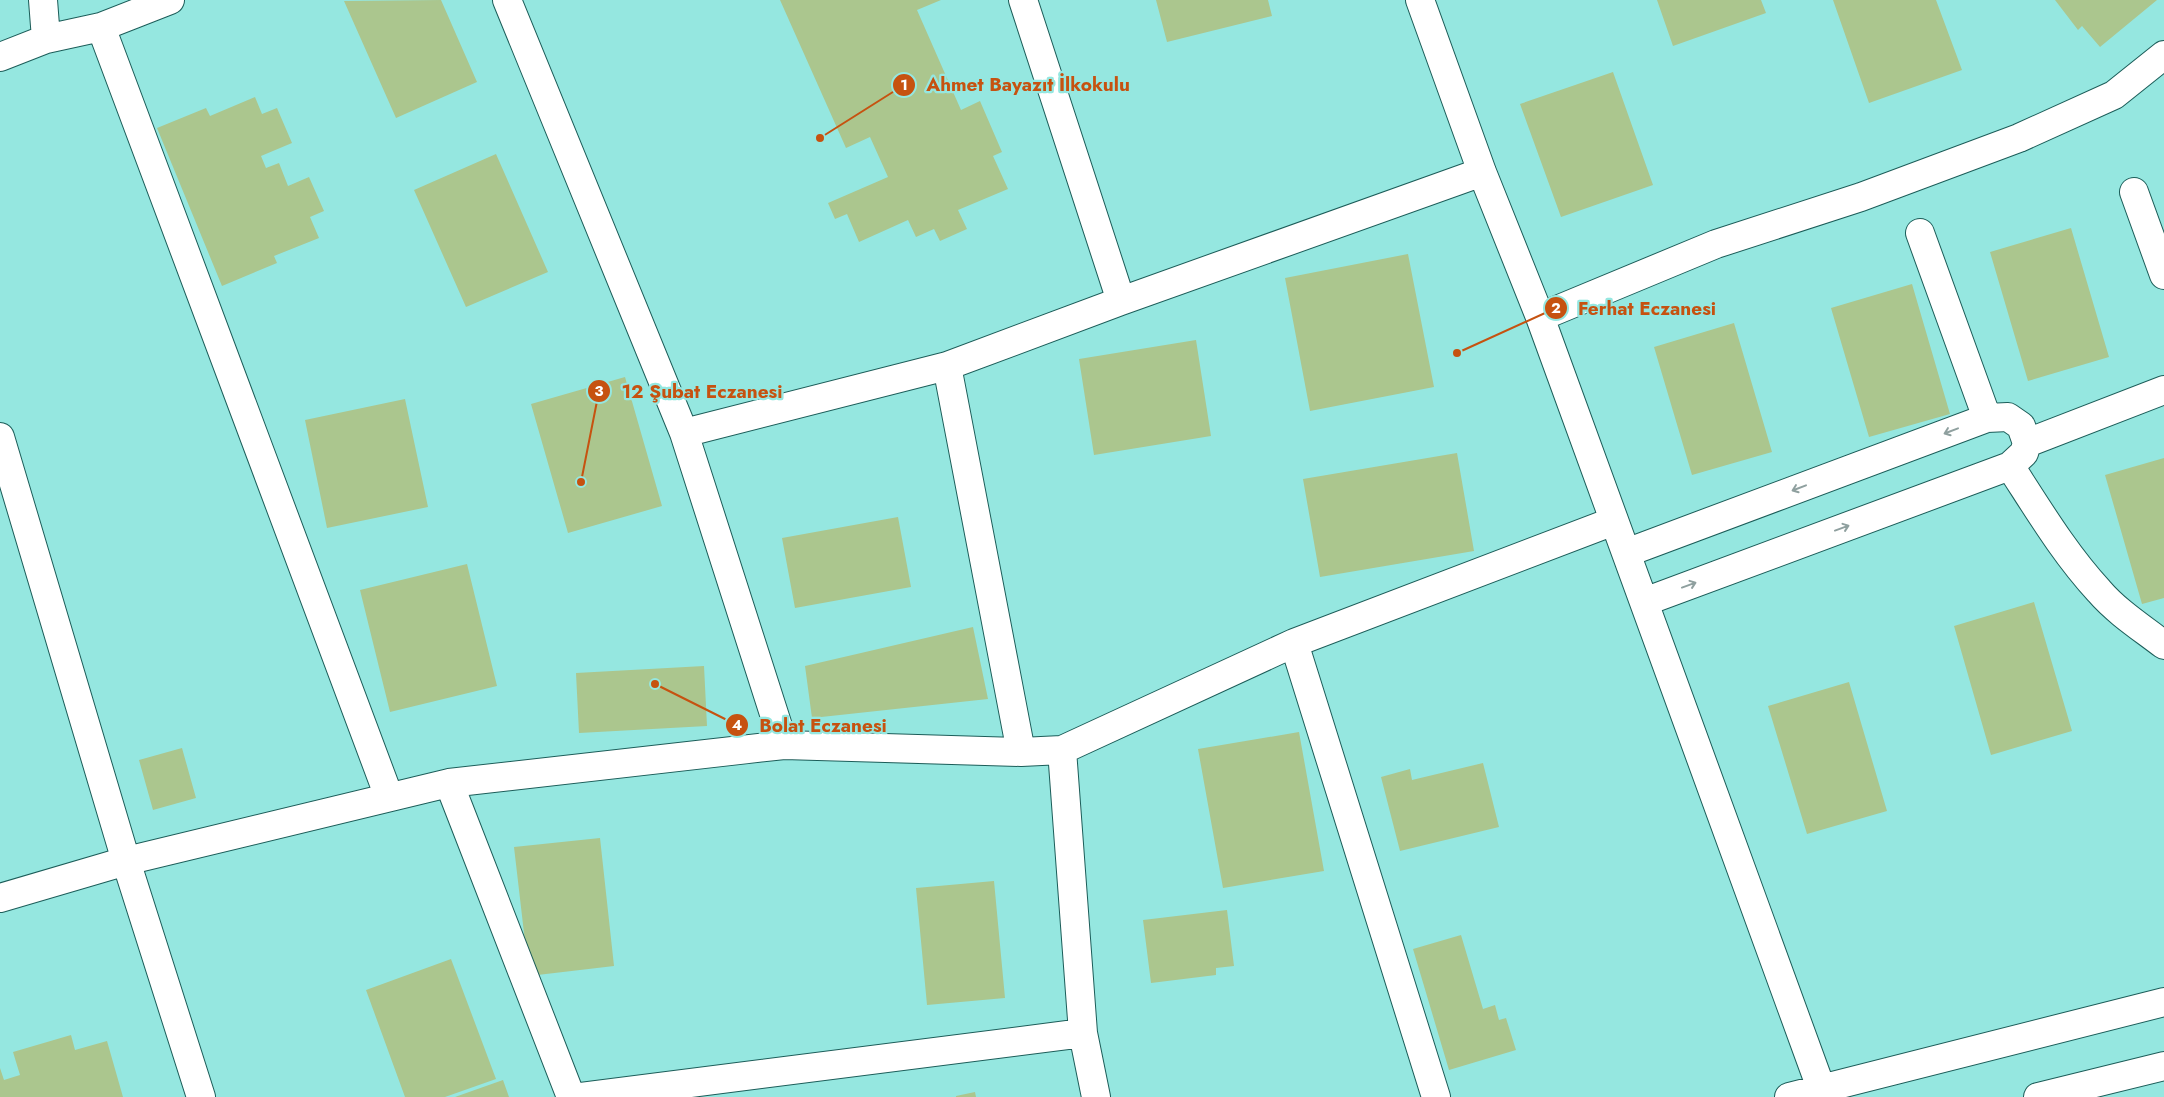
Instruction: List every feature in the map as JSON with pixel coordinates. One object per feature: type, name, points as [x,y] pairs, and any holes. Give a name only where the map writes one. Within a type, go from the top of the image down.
[{"type":"street","points":[[43,0],[46,39]]},
{"type":"street","points":[[0,57],[46,39],[101,27],[170,0]]},
{"type":"street","points":[[507,0],[684,433],[784,745]]},
{"type":"street","points":[[1023,0],[1121,301]]},
{"type":"street","points":[[1420,0],[1482,172],[1540,317],[1824,1093]]},
{"type":"street","points":[[101,27],[389,797]]},
{"type":"street","points":[[1540,317],[1716,244],[1861,197],[2019,138],[2114,95],[2164,55]]},
{"type":"street","points":[[684,433],[947,366],[1121,301],[1482,172]]},
{"type":"street","points":[[2134,192],[2164,275]]},
{"type":"street","points":[[1920,233],[1987,418]]},
{"type":"street","points":[[947,366],[1021,752]]},
{"type":"street","points":[[2027,443],[2164,390]]},
{"type":"street","points":[[1626,553],[1987,418],[2008,417],[2021,426],[2027,443],[2024,453],[2010,466],[1644,602]]},
{"type":"street","points":[[0,437],[126,861],[201,1097]]},
{"type":"street","points":[[2010,466],[2064,549],[2100,593],[2137,625],[2164,645]]},
{"type":"street","points":[[0,898],[126,861],[449,782],[784,745],[1021,752],[1062,750],[1294,643],[1614,522]]},
{"type":"street","points":[[1294,643],[1436,1097]]},
{"type":"street","points":[[1062,750],[1083,1033],[1096,1097]]},
{"type":"street","points":[[449,782],[570,1097]]},
{"type":"street","points":[[1789,1097],[1824,1093],[2164,1002]]},
{"type":"street","points":[[582,1097],[1083,1033]]},
{"type":"street","points":[[2038,1097],[2164,1066]]},
{"type":"building","points":[[441,0],[477,82],[396,118],[344,1]]},
{"type":"building","points":[[780,0],[941,0],[917,10],[961,110],[980,101],[1002,152],[993,156],[1008,189],[958,210],[967,229],[940,241],[934,229],[916,237],[908,220],[859,242],[847,214],[835,219],[828,203],[888,177],[870,137],[846,148]]},
{"type":"building","points":[[1156,0],[1268,0],[1272,16],[1167,42]]},
{"type":"building","points":[[1657,0],[1761,0],[1766,13],[1673,46]]},
{"type":"building","points":[[1833,0],[1936,0],[1962,70],[1869,103]]},
{"type":"building","points":[[2055,0],[2157,0],[2100,47],[2082,26],[2078,30]]},
{"type":"building","points":[[1613,72],[1653,185],[1561,217],[1520,104]]},
{"type":"building","points":[[255,97],[262,114],[277,108],[292,143],[261,156],[266,168],[279,163],[288,186],[309,177],[324,211],[310,217],[319,238],[274,256],[277,263],[222,286],[157,128],[206,108],[210,116]]},
{"type":"building","points":[[496,154],[548,272],[466,307],[414,190]]},
{"type":"building","points":[[2071,228],[2109,357],[2028,381],[1990,252]]},
{"type":"building","points":[[1408,254],[1434,387],[1310,411],[1285,278]]},
{"type":"building","points":[[1912,284],[1950,414],[1869,437],[1831,308]]},
{"type":"building","points":[[1734,323],[1772,452],[1692,475],[1654,347]]},
{"type":"building","points":[[1196,340],[1211,436],[1094,455],[1079,359]]},
{"type":"building","points":[[625,377],[662,506],[568,533],[531,404]]},
{"type":"building","points":[[405,399],[428,507],[327,528],[305,420]]},
{"type":"building","points":[[1457,453],[1474,551],[1320,577],[1303,479]]},
{"type":"building","points":[[2164,458],[2164,598],[2142,604],[2105,475]]},
{"type":"building","points":[[898,517],[911,587],[795,608],[782,538]]},
{"type":"building","points":[[467,564],[497,686],[390,712],[360,590]]},
{"type":"building","points":[[2034,602],[2072,731],[1991,755],[1954,626]]},
{"type":"building","points":[[973,627],[988,699],[812,718],[805,666]]},
{"type":"building","points":[[704,666],[707,726],[579,733],[576,673]]},
{"type":"building","points":[[1849,682],[1887,811],[1807,834],[1768,706]]},
{"type":"building","points":[[1299,732],[1324,871],[1223,888],[1198,749]]},
{"type":"building","points":[[182,748],[196,798],[153,810],[139,760]]},
{"type":"building","points":[[1483,763],[1499,827],[1400,851],[1381,777],[1410,769],[1412,780]]},
{"type":"building","points":[[600,838],[614,966],[529,976],[514,847]]},
{"type":"building","points":[[994,881],[1005,998],[927,1005],[916,888]]},
{"type":"building","points":[[1227,910],[1234,966],[1216,968],[1216,975],[1151,983],[1143,920]]},
{"type":"building","points":[[1461,935],[1483,1009],[1495,1005],[1499,1020],[1506,1018],[1516,1050],[1449,1070],[1413,949]]},
{"type":"building","points":[[451,959],[496,1079],[445,1097],[405,1097],[366,990]]},
{"type":"building","points":[[71,1035],[75,1050],[107,1041],[123,1097],[0,1097],[0,1068],[4,1080],[20,1075],[13,1052]]},
{"type":"building","points":[[503,1080],[509,1097],[455,1097]]},
{"type":"building","points":[[975,1092],[976,1097],[956,1097],[956,1096]]},
{"type":"place","name":"Ahmet Bayazıt İlkokulu","points":[[820,138]]},
{"type":"place","name":"Ferhat Eczanesi","points":[[1457,353]]},
{"type":"place","name":"12 Şubat Eczanesi","points":[[581,482]]},
{"type":"place","name":"Bolat Eczanesi","points":[[655,684]]}]
